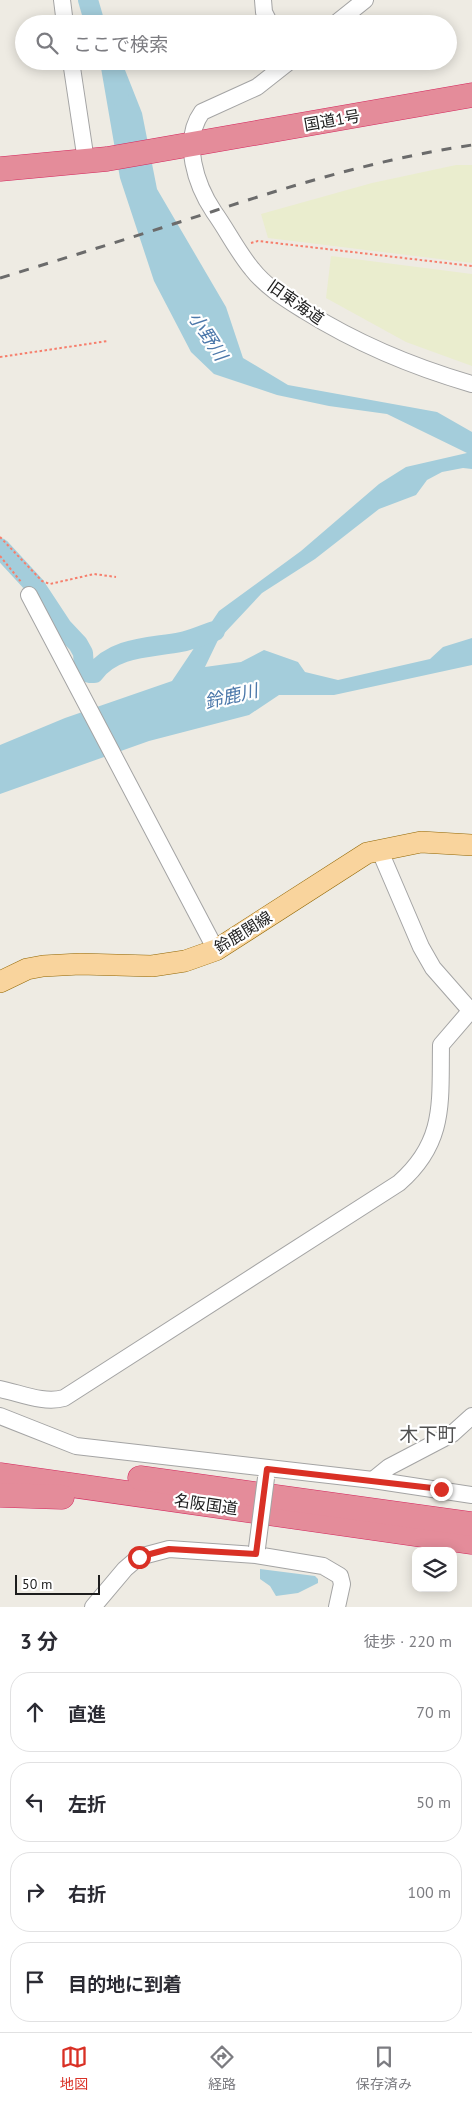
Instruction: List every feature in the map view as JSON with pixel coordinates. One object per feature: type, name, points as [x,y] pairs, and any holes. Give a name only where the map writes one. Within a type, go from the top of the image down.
[{"type":"highway","name":"国道1号","points":[[0,169],[96,160],[472,95]]},
{"type":"highway","name":"名阪国道","points":[[0,1459],[472,1524]]},
{"type":"highway","name":"名阪国道","points":[[0,1475],[472,1542]]},
{"type":"highway","points":[[0,1495],[193,1502]]},
{"type":"main road","name":"鈴鹿関線","points":[[0,982],[27,969],[43,966],[80,964],[152,966],[185,961],[216,950],[350,863],[379,850],[421,842],[472,846]]},
{"type":"street","points":[[62,0],[64,15]]},
{"type":"street","points":[[263,0],[266,15]]},
{"type":"street","points":[[346,15],[365,0]]},
{"type":"street","points":[[73,70],[96,160]]},
{"type":"street","points":[[185,146],[202,112],[257,86],[276,70]]},
{"type":"street","name":"旧東海道","points":[[185,146],[206,201],[252,270],[279,294],[326,324],[398,360],[472,384]]},
{"type":"street","points":[[29,595],[216,950]]},
{"type":"street","points":[[0,1389],[55,1401],[64,1398],[399,1183],[412,1172],[427,1152],[435,1132],[440,1107],[441,1045],[471,1009],[433,968],[421,947],[379,850]]},
{"type":"street","points":[[0,1416],[76,1446],[267,1474],[373,1480],[472,1495]]},
{"type":"street","points":[[373,1480],[390,1467],[452,1434],[472,1416]]},
{"type":"street","points":[[256,1551],[267,1474]]},
{"type":"street","points":[[94,1607],[125,1569],[139,1557],[169,1549],[256,1551],[332,1569],[340,1576],[342,1584],[337,1607]]},
{"type":"path","points":[[238,250],[258,241],[472,266]]},
{"type":"path","points":[[0,357],[108,341]]},
{"type":"path","points":[[0,538],[42,581],[50,584],[94,574],[116,577]]},
{"type":"path","points":[[0,556],[29,595]]},
{"type":"green space","points":[[456,165],[472,165],[472,263],[268,238],[261,214],[372,183]]},
{"type":"green space","points":[[331,256],[472,274],[472,366],[406,342],[326,298]]},
{"type":"water","name":"鈴鹿川","points":[[101,70],[125,70],[142,113],[157,189],[226,307],[243,358],[288,385],[437,412],[472,432],[472,469],[463,468],[442,472],[427,480],[416,495],[379,509],[315,559],[262,593],[218,640],[205,667],[241,662],[264,650],[298,662],[305,672],[338,680],[430,659],[443,647],[472,638],[472,665],[334,695],[279,695],[249,715],[149,741],[0,794],[0,745],[65,718],[172,681],[219,611],[301,551],[379,484],[406,467],[467,453],[387,414],[329,406],[277,395],[214,374],[191,352],[154,281],[120,178]]},
{"type":"water","points":[[260,1569],[315,1576],[318,1579],[318,1583],[298,1593],[276,1596],[270,1586],[260,1579]]},
{"type":"waterway","name":"小野川","points":[[88,0],[92,15]]},
{"type":"waterway","name":"小野川","points":[[112,70],[119,96]]},
{"type":"waterway","points":[[0,548],[35,586],[62,627],[78,644],[83,653],[84,668],[89,673],[94,673],[102,664],[123,653],[145,647],[185,641],[215,631]]},
{"type":"railway","points":[[0,278],[310,181],[374,164],[472,145]]},
{"type":"district","name":"木下町","points":[[428,1434]]},
{"type":"route","points":[[139,1557],[169,1549],[256,1554],[267,1469],[441,1489]]}]
